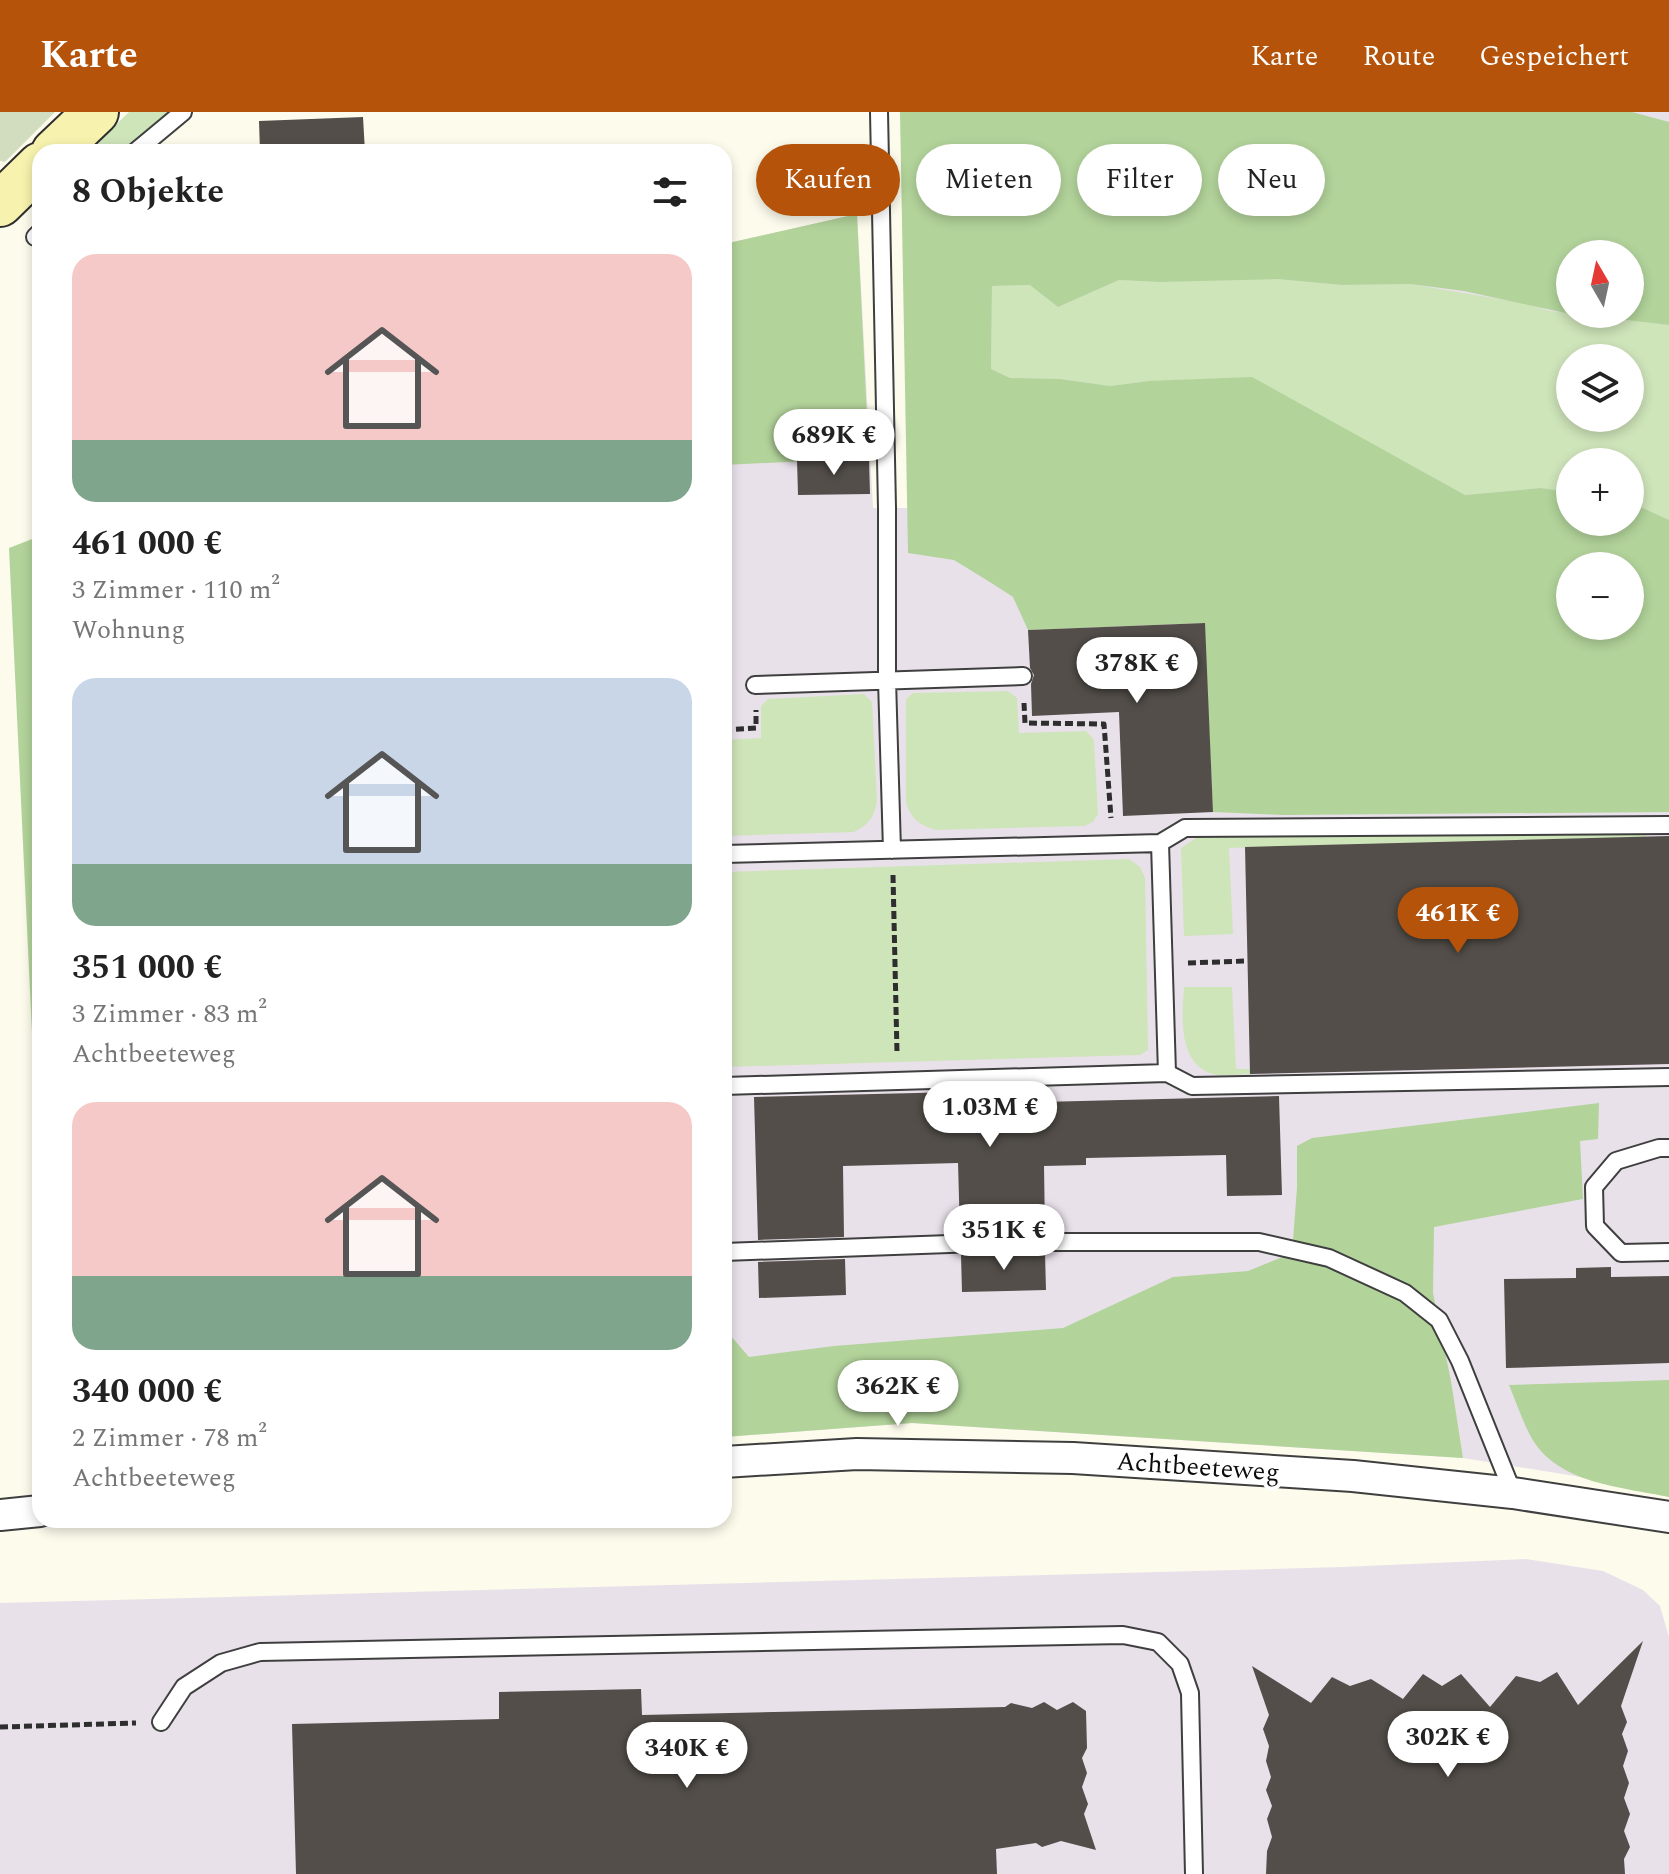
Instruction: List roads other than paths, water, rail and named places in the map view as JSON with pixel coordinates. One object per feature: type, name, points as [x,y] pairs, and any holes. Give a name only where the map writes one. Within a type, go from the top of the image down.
[{"type":"street","points":[[62,144],[96,112]]},
{"type":"street","points":[[0,204],[32,173]]},
{"type":"street","name":"Achtbeeteweg","points":[[732,1462],[857,1454],[1073,1458],[1353,1476],[1513,1493],[1669,1517]]},
{"type":"street","points":[[0,1515],[32,1512]]},
{"type":"lane","points":[[879,112],[892,850]]},
{"type":"lane","points":[[144,144],[178,113]]},
{"type":"lane","points":[[755,685],[1023,676]]},
{"type":"lane","points":[[732,854],[1160,843],[1185,828],[1669,825]]},
{"type":"lane","points":[[1160,843],[1167,1073]]},
{"type":"lane","points":[[732,1086],[1167,1073],[1192,1086],[1669,1077]]},
{"type":"lane","points":[[1669,1148],[1616,1161],[1594,1187],[1595,1226],[1621,1253],[1669,1252]]},
{"type":"lane","points":[[732,1252],[1005,1242],[1259,1242],[1329,1258],[1405,1293],[1439,1320],[1460,1361],[1513,1493]]},
{"type":"lane","points":[[161,1722],[184,1687],[221,1663],[260,1652],[1123,1635],[1158,1642],[1180,1664],[1190,1693],[1194,1874]]}]
